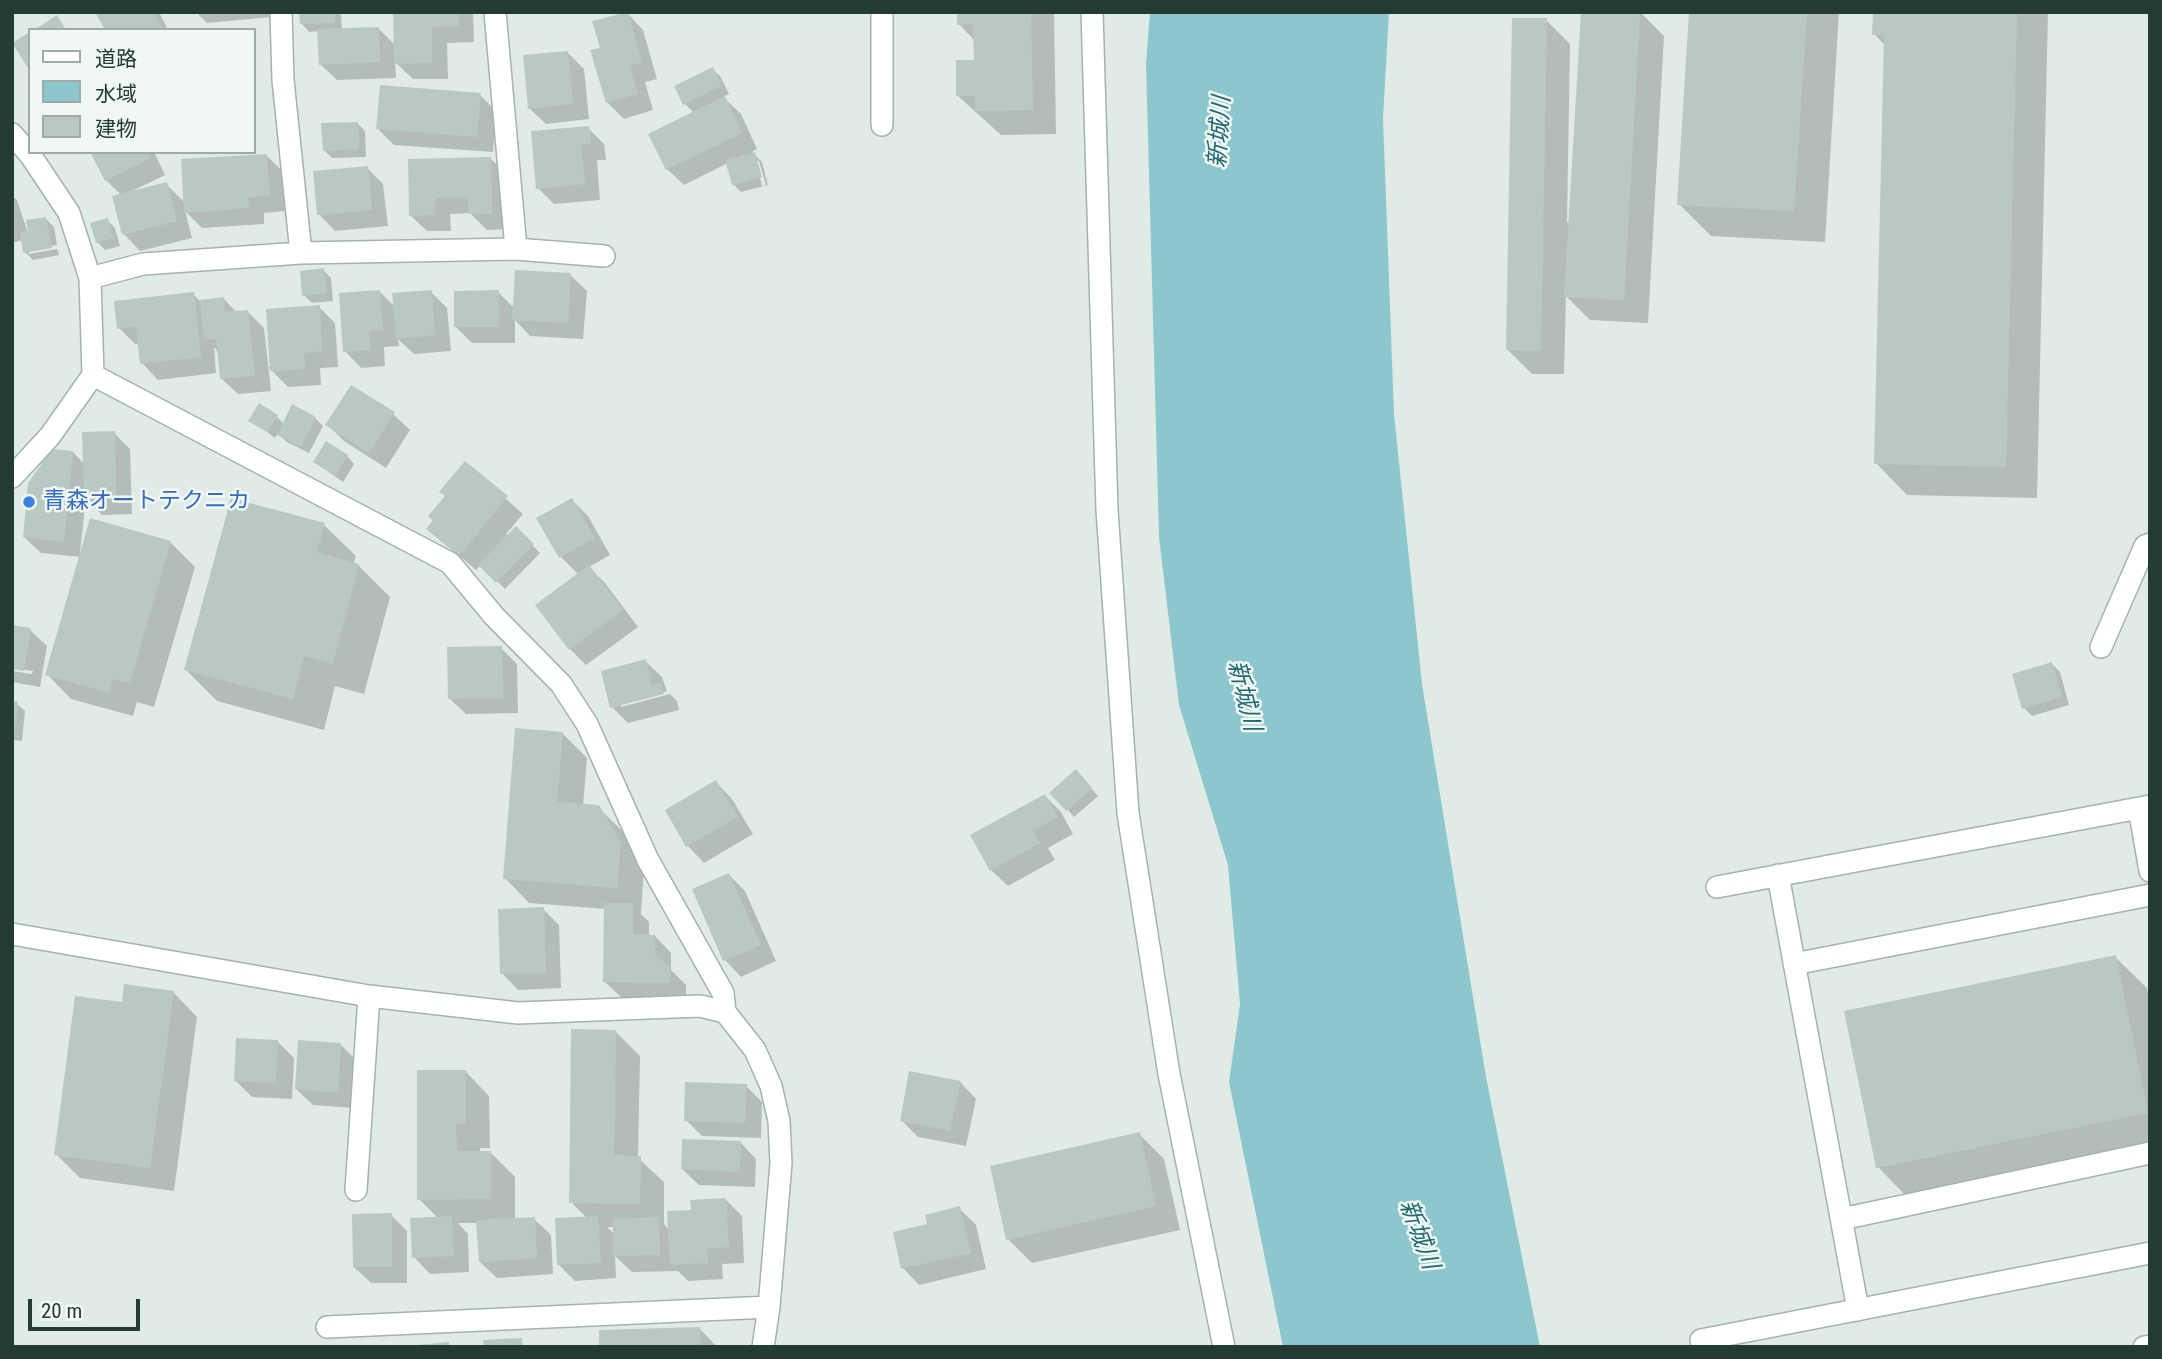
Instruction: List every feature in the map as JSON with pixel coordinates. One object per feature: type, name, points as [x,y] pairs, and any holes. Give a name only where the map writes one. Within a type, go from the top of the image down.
[{"type":"street","points":[[281,12],[283,80],[301,253]]},
{"type":"street","points":[[495,12],[516,249]]},
{"type":"street","points":[[882,12],[882,125]]},
{"type":"street","points":[[1092,12],[1107,510],[1128,813],[1169,1074],[1224,1347]]},
{"type":"street","points":[[12,134],[28,153]]},
{"type":"street","points":[[12,477],[50,436],[93,375],[90,278],[69,213],[29,154]]},
{"type":"street","points":[[90,278],[144,264],[301,253],[516,249],[604,256]]},
{"type":"street","points":[[93,375],[450,563],[494,616],[561,684],[587,724],[648,860],[723,993],[725,1012],[755,1050],[771,1086],[779,1121],[780,1163],[769,1307],[763,1347]]},
{"type":"street","points":[[2101,647],[2145,546],[2150,544]]},
{"type":"street","points":[[1717,887],[2144,807],[2150,871]]},
{"type":"street","points":[[1778,875],[1858,1310]]},
{"type":"street","points":[[1794,964],[2150,895]]},
{"type":"street","points":[[12,934],[369,996],[518,1013],[700,1006],[725,1012]]},
{"type":"street","points":[[356,1190],[369,996]]},
{"type":"street","points":[[1842,1219],[2150,1153]]},
{"type":"street","points":[[1703,1347],[1702,1340],[2150,1254]]},
{"type":"street","points":[[327,1327],[769,1307]]},
{"type":"street","points":[[2144,1347],[2150,1346]]},
{"type":"water","name":"新城川","points":[[1150,12],[1389,12],[1383,118],[1394,414],[1422,684],[1486,1077],[1540,1347],[1283,1347],[1229,1082],[1240,1004],[1228,865],[1179,705],[1159,537],[1146,64]]},
{"type":"building","points":[[95,12],[153,12],[164,28],[104,28]]},
{"type":"building","points":[[299,12],[335,12],[335,23],[300,24]]},
{"type":"building","points":[[393,12],[458,12],[459,26],[432,27],[432,63],[394,64]]},
{"type":"building","points":[[628,12],[642,62],[630,66],[638,94],[606,103],[590,50],[600,48],[592,21]]},
{"type":"building","points":[[957,12],[1031,12],[1033,110],[975,111],[975,96],[956,96],[956,60],[974,60],[973,24],[957,25]]},
{"type":"building","points":[[1581,12],[1640,12],[1624,300],[1564,297]]},
{"type":"building","points":[[1689,12],[1807,12],[1794,211],[1677,205]]},
{"type":"building","points":[[1873,12],[2017,12],[2006,467],[1874,464],[1884,35],[1872,35]]},
{"type":"building","points":[[57,15],[65,28],[37,28]]},
{"type":"building","points":[[1512,18],[1547,18],[1541,351],[1506,350]]},
{"type":"building","points":[[379,27],[380,62],[319,65],[317,29]]},
{"type":"building","points":[[28,33],[28,68],[12,43]]},
{"type":"building","points":[[568,51],[573,104],[528,109],[523,55]]},
{"type":"building","points":[[713,67],[722,86],[683,105],[674,86]]},
{"type":"building","points":[[380,85],[481,93],[477,137],[376,129]]},
{"type":"building","points":[[725,96],[742,133],[666,170],[648,134]]},
{"type":"building","points":[[358,122],[359,149],[323,151],[321,123]]},
{"type":"building","points":[[589,126],[591,144],[581,145],[585,184],[536,189],[531,131]]},
{"type":"building","points":[[755,152],[762,177],[732,185],[725,160]]},
{"type":"building","points":[[91,154],[149,154],[150,158],[105,181]]},
{"type":"building","points":[[267,154],[270,195],[248,197],[249,208],[184,213],[181,159]]},
{"type":"building","points":[[491,157],[492,214],[469,214],[468,197],[435,198],[435,215],[409,216],[408,159]]},
{"type":"building","points":[[368,166],[372,210],[317,215],[313,171]]},
{"type":"building","points":[[167,182],[177,221],[122,235],[112,196]]},
{"type":"building","points":[[46,217],[52,248],[23,253],[20,232],[28,231],[26,220]]},
{"type":"building","points":[[108,218],[113,238],[96,243],[90,223]]},
{"type":"building","points":[[324,268],[327,293],[302,296],[300,271]]},
{"type":"building","points":[[515,270],[571,273],[568,323],[512,320]]},
{"type":"building","points":[[380,290],[383,330],[369,331],[370,350],[343,352],[339,293]]},
{"type":"building","points":[[432,290],[435,335],[396,339],[392,293]]},
{"type":"building","points":[[499,290],[499,327],[454,327],[454,291]]},
{"type":"building","points":[[194,292],[201,357],[140,364],[136,326],[117,329],[114,301]]},
{"type":"building","points":[[224,297],[225,312],[248,310],[255,376],[220,379],[216,339],[204,340],[200,300]]},
{"type":"building","points":[[320,305],[322,351],[304,353],[305,369],[270,371],[266,309]]},
{"type":"building","points":[[351,385],[395,412],[369,453],[325,425]]},
{"type":"building","points":[[259,403],[278,415],[267,432],[248,421]]},
{"type":"building","points":[[292,404],[316,417],[301,447],[277,435]]},
{"type":"building","points":[[115,431],[116,498],[84,499],[82,432]]},
{"type":"building","points":[[326,441],[348,455],[335,476],[313,462]]},
{"type":"building","points":[[52,449],[73,451],[64,542],[23,537],[28,483]]},
{"type":"building","points":[[465,461],[508,496],[459,556],[426,529],[433,520],[428,516],[445,496],[439,492]]},
{"type":"building","points":[[231,498],[325,523],[317,552],[359,564],[333,664],[304,656],[293,699],[184,670]]},
{"type":"building","points":[[572,498],[595,538],[559,558],[536,518]]},
{"type":"building","points":[[90,518],[171,541],[130,683],[113,679],[109,693],[45,675]]},
{"type":"building","points":[[516,526],[534,544],[496,583],[478,565]]},
{"type":"building","points":[[589,565],[623,610],[569,650],[535,605]]},
{"type":"building","points":[[12,625],[31,628],[24,671],[12,669]]},
{"type":"building","points":[[502,646],[503,698],[448,699],[447,647]]},
{"type":"building","points":[[646,659],[652,686],[661,683],[664,694],[610,708],[601,671]]},
{"type":"building","points":[[2052,662],[2062,697],[2022,709],[2012,674]]},
{"type":"building","points":[[12,701],[18,702],[14,738],[12,737]]},
{"type":"building","points":[[515,728],[563,732],[557,802],[599,805],[621,843],[617,888],[503,879]]},
{"type":"building","points":[[1076,769],[1092,788],[1066,811],[1049,793]]},
{"type":"building","points":[[716,780],[738,817],[686,847],[665,810]]},
{"type":"building","points":[[1045,794],[1058,817],[1033,831],[1040,843],[990,871],[970,835]]},
{"type":"building","points":[[729,873],[761,945],[723,961],[692,889]]},
{"type":"building","points":[[604,903],[633,903],[633,934],[655,935],[655,954],[670,967],[670,983],[603,982]]},
{"type":"building","points":[[544,907],[546,973],[500,974],[498,909]]},
{"type":"building","points":[[2116,955],[2148,1113],[1876,1168],[1844,1011]]},
{"type":"building","points":[[124,984],[174,991],[150,1168],[54,1155],[75,996],[122,1002]]},
{"type":"building","points":[[571,1029],[616,1030],[614,1155],[641,1156],[640,1204],[569,1203]]},
{"type":"building","points":[[236,1038],[278,1040],[276,1083],[234,1081]]},
{"type":"building","points":[[298,1040],[341,1043],[338,1093],[295,1089]]},
{"type":"building","points":[[417,1070],[466,1070],[466,1124],[456,1124],[457,1151],[491,1151],[491,1199],[417,1200]]},
{"type":"building","points":[[909,1071],[961,1081],[950,1131],[900,1121]]},
{"type":"building","points":[[685,1082],[747,1084],[745,1123],[684,1121]]},
{"type":"building","points":[[1140,1132],[1156,1206],[1006,1240],[990,1166]]},
{"type":"building","points":[[682,1139],[741,1141],[740,1172],[681,1169]]},
{"type":"building","points":[[726,1198],[729,1247],[707,1249],[708,1263],[670,1265],[667,1211],[691,1210],[690,1200]]},
{"type":"building","points":[[960,1206],[971,1253],[901,1269],[893,1232],[927,1224],[925,1215]]},
{"type":"building","points":[[392,1213],[392,1267],[353,1267],[352,1214]]},
{"type":"building","points":[[452,1216],[454,1256],[412,1258],[410,1218]]},
{"type":"building","points":[[598,1216],[601,1263],[557,1265],[555,1218]]},
{"type":"building","points":[[535,1217],[537,1258],[479,1262],[476,1220]]},
{"type":"building","points":[[659,1217],[660,1255],[613,1256],[613,1219]]},
{"type":"building","points":[[700,1327],[701,1347],[599,1347],[599,1330]]},
{"type":"building","points":[[522,1338],[523,1347],[484,1347],[483,1340]]},
{"type":"building","points":[[449,1342],[449,1347],[417,1347],[417,1345]]},
{"type":"place","name":"青森オートテクニカ","points":[[29,502]]}]
